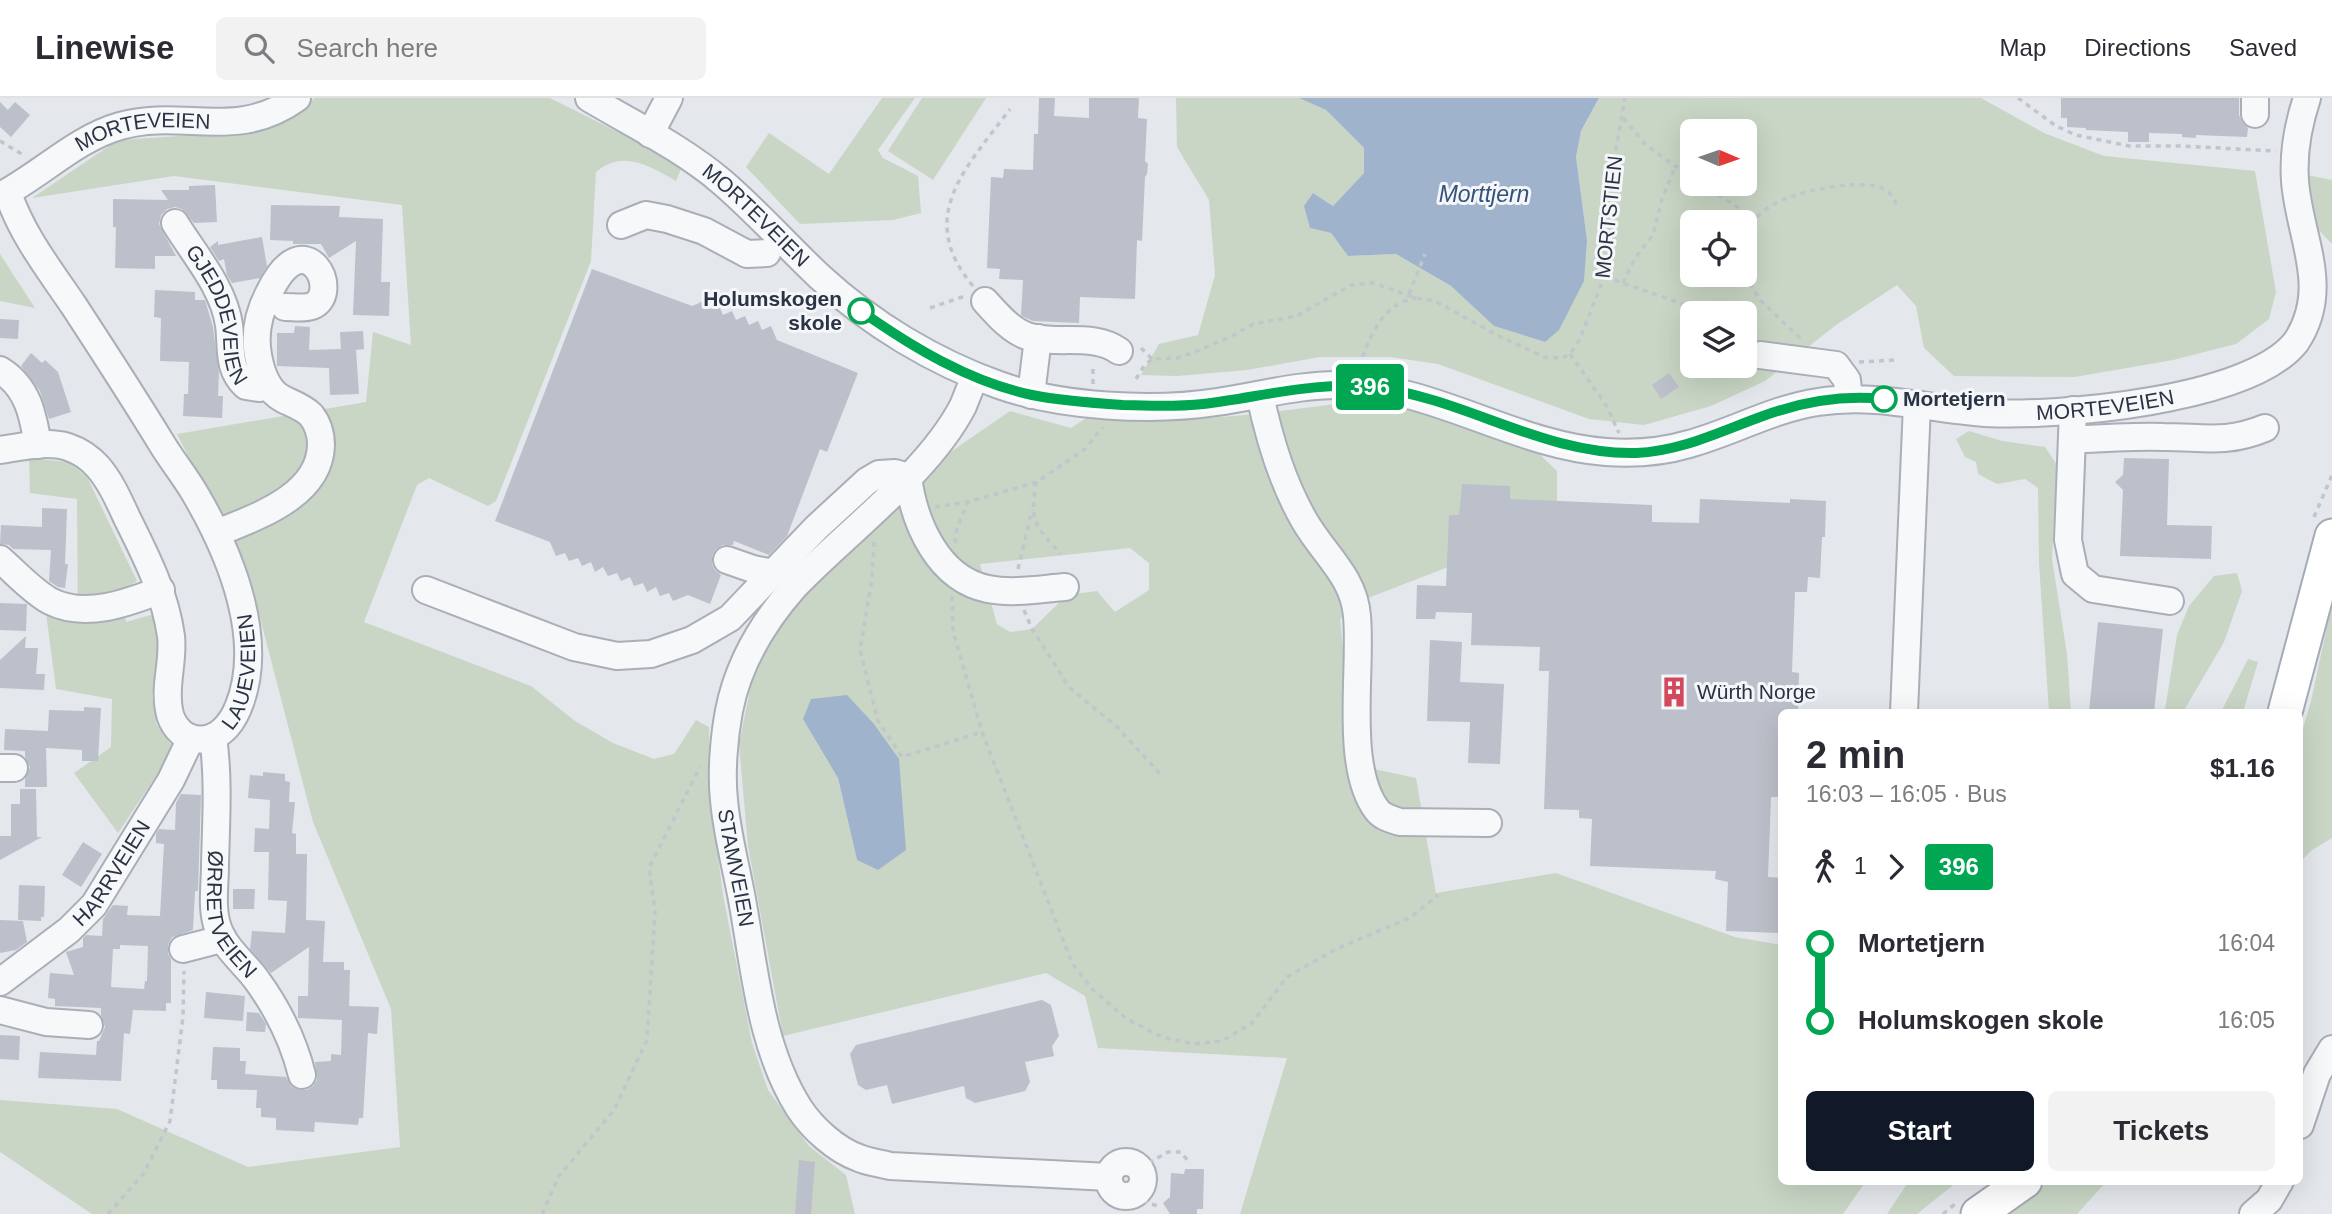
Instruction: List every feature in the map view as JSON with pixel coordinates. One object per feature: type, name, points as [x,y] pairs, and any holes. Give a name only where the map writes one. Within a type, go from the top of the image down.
[{"type":"main road","points":[[2286,709],[2332,536]]},
{"type":"main road","points":[[1978,1214],[2019,1185]]},
{"type":"street","name":"MORTEVEIEN","points":[[4,195],[84,142],[121,126],[156,121],[233,123],[262,106],[297,98]]},
{"type":"street","name":"MORTEVEIEN","points":[[589,98],[687,156],[721,181],[859,310],[914,346],[975,376],[1031,395],[1079,402],[1155,406],[1198,405],[1325,385],[1378,388],[1421,397],[1565,445],[1601,452],[1628,453],[1687,445],[1782,410],[1822,401],[1879,399],[1985,413],[2073,410],[2152,400],[2222,384],[2260,370],[2289,350],[2299,338],[2311,314],[2315,286],[2313,256],[2301,215],[2295,181],[2298,134],[2307,98]]},
{"type":"street","points":[[650,134],[669,98]]},
{"type":"street","name":"LAUEVEIEN","points":[[0,450],[38,445],[68,447],[84,455],[98,467],[121,505],[161,590],[171,640],[167,689],[169,710],[179,731],[202,737],[228,726],[237,712],[245,685],[247,634],[235,580],[217,533],[121,377],[26,236],[4,195]]},
{"type":"street","points":[[621,225],[646,215],[667,219],[704,231],[747,254],[767,253]]},
{"type":"street","name":"GJEDDEVEIEN","points":[[175,223],[223,303],[229,325],[230,356],[236,374],[246,386],[268,386]]},
{"type":"street","name":"GJEDDEVEIEN","points":[[217,533],[258,516],[285,500],[305,482],[316,466],[321,449],[317,423],[301,407],[276,395],[268,386],[257,345],[259,318],[263,306],[284,267],[299,259],[314,264],[322,276],[323,286],[319,301],[313,306],[285,307]]},
{"type":"street","points":[[981,296],[1010,326],[1028,336],[1098,341],[1119,351]]},
{"type":"street","points":[[1031,395],[1038,338]]},
{"type":"street","points":[[1760,355],[1833,364],[1847,380],[1849,399]]},
{"type":"street","points":[[0,370],[16,382],[27,399],[38,445]]},
{"type":"street","name":"STAMVEIEN","points":[[975,376],[963,406],[952,424],[908,477],[811,569],[781,601],[760,632],[746,661],[730,709],[725,736],[723,799],[763,1013],[779,1070],[800,1110],[828,1140],[857,1158],[890,1166],[1109,1177]]},
{"type":"street","points":[[1259,395],[1271,440],[1294,500],[1315,538],[1343,573],[1355,602],[1358,632],[1359,760],[1368,793],[1377,811],[1386,818],[1400,822],[1488,823]]},
{"type":"street","points":[[1904,709],[1917,404]]},
{"type":"street","points":[[2073,410],[2068,540],[2075,574],[2093,589],[2170,601]]},
{"type":"street","points":[[2072,440],[2141,436],[2232,438],[2265,428]]},
{"type":"street","points":[[426,590],[574,647],[617,656],[651,654],[708,632],[730,618],[816,528],[867,481],[879,474],[895,473],[908,477],[912,504],[929,542],[952,572],[964,581],[986,589],[1016,591],[1065,587]]},
{"type":"street","points":[[0,559],[42,595],[68,607],[99,608],[125,603],[161,590]]},
{"type":"street","points":[[727,560],[773,573]]},
{"type":"street","name":"ØRRETVEIEN","points":[[202,737],[217,776],[215,909],[218,929],[274,1005],[292,1041],[302,1075]]},
{"type":"street","name":"HARRVEIEN","points":[[0,982],[69,930],[94,905],[171,780],[202,737]]},
{"type":"street","points":[[185,949],[222,936]]},
{"type":"street","points":[[0,1010],[30,1019],[89,1025]]},
{"type":"street","points":[[2303,1116],[2317,1074],[2332,1049]]},
{"type":"street","points":[[1125,1161],[1140,1168],[1143,1182],[1135,1194],[1126,1197],[1116,1194],[1110,1186],[1111,1169],[1125,1161]]},
{"type":"street","points":[[2253,1214],[2269,1200],[2278,1185]]},
{"type":"path","name":"MORTSTIEN","points":[[1570,354],[1580,340],[1604,277],[1608,255],[1607,198],[1625,98]]},
{"type":"path","points":[[2018,98],[2067,132],[2117,144],[2277,151]]},
{"type":"path","points":[[930,308],[981,296],[953,257],[949,244],[948,205],[960,177],[1010,109]]},
{"type":"path","points":[[1622,117],[1646,145],[1680,170]]},
{"type":"path","points":[[2277,159],[2278,140]]},
{"type":"path","points":[[0,141],[30,161]]},
{"type":"path","points":[[1623,283],[1635,258],[1653,235],[1662,199],[1675,167]]},
{"type":"path","points":[[1757,216],[1788,197],[1845,185],[1882,188],[1892,195],[1898,209]]},
{"type":"path","points":[[1720,196],[1742,210]]},
{"type":"path","points":[[1409,295],[1425,254]]},
{"type":"path","points":[[1604,277],[1680,303]]},
{"type":"path","points":[[1136,379],[1152,359],[1184,356],[1230,337],[1253,324],[1297,316],[1351,285],[1373,283],[1416,298],[1435,300],[1497,335],[1544,357],[1562,358],[1570,354],[1606,405],[1620,435]]},
{"type":"path","points":[[1752,287],[1761,301],[1833,364],[1895,360]]},
{"type":"path","points":[[1358,368],[1384,314],[1395,304],[1416,298]]},
{"type":"path","points":[[1349,367],[1369,369]]},
{"type":"path","points":[[1083,385],[1100,387]]},
{"type":"path","points":[[912,504],[941,508],[1037,482],[1085,449],[1109,420]]},
{"type":"path","points":[[1612,434],[1628,435]]},
{"type":"path","points":[[1037,482],[1019,559],[1016,591],[1032,629],[1069,687],[1118,728],[1162,776]]},
{"type":"path","points":[[968,502],[957,528],[952,572],[953,631],[982,732],[1072,963],[1092,989],[1127,1019],[1162,1037],[1194,1044],[1222,1041],[1252,1023],[1287,977],[1336,949],[1411,916],[1438,895]]},
{"type":"path","points":[[875,509],[872,579],[860,650],[878,721],[902,757],[982,732]]},
{"type":"path","points":[[1032,510],[1040,531],[1061,554]]},
{"type":"path","points":[[542,1214],[559,1176],[614,1110],[647,1040],[655,911],[649,868],[705,758]]},
{"type":"path","points":[[108,1214],[144,1173],[170,1121],[182,1029],[185,949]]},
{"type":"path","points":[[1140,1168],[1168,1152],[1181,1152],[1188,1161]]},
{"type":"path","points":[[1135,1194],[1148,1203],[1161,1207]]},
{"type":"green space","points":[[315,98],[550,98],[648,147],[681,169],[676,181],[636,162],[616,162],[596,172],[591,261],[496,501],[488,506],[429,478],[417,485],[364,622],[531,686],[575,721],[613,743],[654,759],[674,754],[696,720],[709,727],[710,792],[723,895],[752,1043],[768,1090],[809,1146],[846,1175],[855,1214],[92,1214],[0,1152],[0,1100],[117,1109],[248,1167],[400,1147],[391,1009],[313,822],[250,579],[177,434],[366,402],[373,332],[411,345],[402,205],[174,176],[32,198],[118,140],[257,131]]},
{"type":"green space","points":[[882,98],[915,98],[878,150],[883,158],[918,176],[921,213],[893,220],[800,224],[746,167],[769,133],[829,174]]},
{"type":"green space","points":[[922,98],[986,98],[933,180],[888,151]]},
{"type":"green space","points":[[1176,98],[1299,98],[1326,110],[1364,148],[1364,173],[1333,206],[1313,193],[1310,228],[1331,233],[1348,256],[1396,254],[1451,286],[1494,326],[1545,342],[1587,240],[1576,157],[1581,131],[1599,98],[1981,98],[2044,133],[2104,156],[2255,171],[2276,292],[2269,319],[2236,344],[2173,360],[2075,377],[1954,376],[1924,348],[1916,306],[1897,285],[1836,325],[1765,381],[1711,406],[1644,425],[1589,419],[1438,364],[1390,357],[1320,357],[1247,370],[1177,376],[1141,375],[1159,344],[1198,335],[1215,275],[1209,200],[1177,147]]},
{"type":"green space","points":[[2307,175],[2332,180],[2332,244],[2317,228]]},
{"type":"green space","points":[[0,254],[35,308],[0,301]]},
{"type":"green space","points":[[1359,401],[1429,414],[1534,449],[1557,471],[1557,519],[1546,529],[1363,600],[1340,619],[1355,765],[1416,778],[1436,893],[1556,873],[1735,937],[1778,944],[1778,1185],[1863,1185],[1843,1214],[1240,1214],[1287,1058],[1098,1048],[1085,996],[1046,973],[783,1036],[748,846],[739,744],[753,675],[789,609],[936,462],[1010,411],[1071,428],[1091,415],[1191,419]],"holes":[[[1130,548],[1149,563],[1149,590],[1115,612],[1097,591],[1067,595],[1032,629],[1010,632],[997,624],[980,564]],[[838,778],[878,869],[857,860]]]},
{"type":"green space","points":[[1969,431],[2002,441],[2045,447],[2057,465],[2052,559],[2067,654],[2071,709],[2049,709],[2039,563],[2038,488],[2025,479],[1997,484],[1978,474],[1976,462],[1965,457],[1956,439]]},
{"type":"green space","points":[[29,458],[68,462],[87,477],[137,581],[120,592],[126,622],[158,613],[161,652],[152,696],[157,725],[174,749],[118,833],[74,773],[111,747],[112,699],[56,689],[46,613],[78,623],[77,499],[30,493]]},
{"type":"green space","points":[[2237,573],[2242,591],[2224,642],[2185,709],[2165,709],[2177,635],[2189,606],[2214,576]]},
{"type":"green space","points":[[2332,603],[2332,838],[2303,859],[2303,729]]},
{"type":"green space","points":[[2248,659],[2258,662],[2244,709],[2223,709]]},
{"type":"green space","points":[[1906,1185],[1953,1185],[1917,1214],[1887,1214]]},
{"type":"green space","points":[[2045,1185],[2103,1185],[2077,1214],[2001,1214]]},
{"type":"water","name":"Morttjern","points":[[1299,98],[1599,98],[1581,131],[1576,157],[1587,240],[1584,281],[1559,330],[1545,342],[1494,326],[1451,286],[1396,254],[1348,256],[1331,233],[1310,228],[1304,206],[1313,193],[1333,206],[1364,173],[1364,148],[1326,110]]},
{"type":"water","points":[[847,695],[874,724],[899,759],[906,850],[878,870],[857,860],[838,778],[803,719],[811,699]]},
{"type":"building","points":[[1039,98],[1055,98],[1054,116],[1089,118],[1089,98],[1139,98],[1138,118],[1147,119],[1145,161],[1148,164],[1142,241],[1137,240],[1135,299],[1080,297],[1079,323],[1033,321],[1024,317],[1021,315],[1023,280],[999,279],[1000,269],[987,268],[991,177],[1003,178],[1004,169],[1033,170]]},
{"type":"building","points":[[2061,98],[2239,98],[2239,115],[2248,128],[2247,137],[2196,135],[2196,138],[2182,137],[2182,134],[2149,133],[2149,142],[2128,142],[2128,132],[2067,127],[2067,118],[2061,118]]},
{"type":"building","points":[[0,102],[8,110],[15,102],[30,115],[11,137],[0,127]]},
{"type":"building","points":[[215,185],[217,222],[194,223],[182,209],[167,209],[161,215],[159,224],[176,256],[155,256],[155,269],[115,268],[116,227],[113,227],[113,199],[168,200],[161,190],[189,190],[189,186]]},
{"type":"building","points":[[271,205],[340,206],[339,217],[383,219],[381,282],[390,282],[389,316],[353,315],[356,241],[329,258],[321,244],[293,244],[293,241],[270,240]]},
{"type":"building","points":[[262,237],[267,266],[260,278],[232,283],[227,275],[224,259],[219,261],[210,247],[218,241],[218,245]]},
{"type":"building","points":[[592,269],[692,306],[706,300],[710,309],[719,306],[723,315],[732,311],[736,320],[745,316],[749,325],[758,321],[762,330],[771,326],[777,340],[858,373],[827,452],[820,449],[787,536],[769,555],[734,541],[733,545],[723,545],[716,549],[712,564],[721,575],[710,604],[688,595],[673,601],[669,593],[660,596],[656,587],[647,592],[643,583],[634,586],[630,577],[621,581],[617,573],[608,576],[603,567],[595,572],[591,562],[582,566],[578,558],[569,561],[565,553],[556,556],[550,542],[495,521]]},
{"type":"building","points":[[155,290],[195,292],[195,300],[205,300],[213,327],[219,373],[218,396],[223,396],[222,418],[183,416],[184,394],[188,394],[189,362],[160,361],[161,318],[154,317]]},
{"type":"building","points":[[0,319],[19,320],[18,339],[0,338]]},
{"type":"building","points":[[295,326],[310,327],[309,350],[341,349],[340,332],[363,331],[364,349],[356,350],[359,394],[330,395],[329,368],[277,366],[277,333],[294,333]]},
{"type":"building","points":[[31,353],[42,363],[45,360],[58,372],[71,412],[49,419],[40,391],[21,366]]},
{"type":"building","points":[[1669,373],[1679,387],[1661,399],[1652,385]]},
{"type":"building","points":[[2124,458],[2169,459],[2167,525],[2212,526],[2211,559],[2120,556],[2123,490],[2115,482],[2123,475]]},
{"type":"building","name":"Würth Norge","points":[[1462,484],[1510,486],[1510,499],[1652,505],[1652,522],[1699,523],[1700,499],[1790,503],[1790,499],[1826,501],[1820,578],[1808,577],[1807,592],[1795,592],[1792,672],[1799,673],[1798,709],[1778,709],[1778,797],[1771,797],[1768,877],[1778,878],[1778,933],[1726,931],[1728,882],[1715,879],[1716,871],[1590,866],[1592,819],[1579,818],[1579,810],[1544,809],[1549,671],[1539,671],[1540,647],[1471,645],[1472,613],[1436,612],[1435,619],[1416,619],[1417,585],[1446,586],[1449,515],[1459,515]]},
{"type":"building","points":[[42,508],[67,509],[65,564],[68,564],[65,588],[49,581],[51,550],[13,549],[9,545],[0,544],[1,525],[42,527]]},
{"type":"building","points":[[0,603],[27,604],[26,631],[0,630]]},
{"type":"building","points":[[2098,622],[2163,629],[2154,709],[2089,709]]},
{"type":"building","points":[[26,636],[25,648],[38,648],[36,674],[45,674],[44,690],[0,688],[0,660]]},
{"type":"building","points":[[1430,640],[1462,642],[1460,682],[1504,684],[1500,764],[1468,763],[1470,722],[1427,721]]},
{"type":"building","points":[[84,707],[101,708],[98,761],[82,761],[82,750],[46,748],[47,787],[25,787],[30,767],[25,751],[4,750],[5,729],[48,731],[49,710],[84,711]]},
{"type":"building","points":[[263,772],[285,774],[285,781],[290,782],[289,802],[295,802],[292,833],[296,834],[296,854],[307,854],[306,920],[325,921],[323,962],[344,962],[344,970],[350,970],[349,1006],[379,1007],[377,1034],[368,1033],[363,1118],[359,1118],[358,1125],[315,1122],[314,1132],[276,1130],[276,1118],[261,1117],[261,1108],[256,1108],[257,1090],[217,1089],[217,1080],[211,1080],[213,1047],[240,1048],[240,1061],[246,1061],[245,1074],[286,1077],[291,1086],[299,1090],[307,1090],[317,1080],[315,1062],[331,1061],[331,1054],[341,1055],[342,1020],[298,1018],[298,996],[308,996],[309,947],[271,973],[250,949],[252,931],[285,933],[287,901],[268,900],[269,852],[254,852],[255,828],[269,829],[270,800],[248,798],[250,775],[263,776]]},
{"type":"building","points":[[20,789],[36,789],[37,837],[42,837],[0,860],[0,836],[11,836],[11,804],[20,804]]},
{"type":"building","points":[[181,794],[201,795],[198,891],[195,891],[193,930],[172,937],[168,945],[171,959],[171,1003],[166,1003],[166,1011],[133,1010],[130,1034],[124,1033],[121,1081],[38,1078],[40,1052],[96,1055],[97,1041],[105,1027],[101,1008],[55,1006],[55,999],[48,998],[50,973],[74,975],[66,952],[83,947],[83,938],[86,935],[102,936],[103,919],[113,905],[128,906],[127,915],[160,916],[164,844],[156,843],[156,834],[159,829],[175,830],[176,803]],"holes":[[[120,945],[148,946],[147,981],[144,989],[111,987],[113,949],[120,949]]]},
{"type":"building","points":[[83,842],[102,854],[81,887],[62,875]]},
{"type":"building","points":[[19,885],[45,886],[44,917],[41,917],[41,921],[18,920]]},
{"type":"building","points":[[233,889],[255,889],[254,909],[233,909]]},
{"type":"building","points":[[0,920],[23,921],[27,942],[16,950],[0,953]]},
{"type":"building","points":[[206,992],[245,996],[243,1021],[204,1018]]},
{"type":"building","points":[[1042,1000],[1051,1005],[1059,1036],[1052,1046],[1054,1056],[1025,1062],[1030,1082],[1025,1091],[975,1103],[966,1098],[964,1086],[892,1104],[887,1085],[866,1090],[858,1085],[850,1054],[856,1045]]},
{"type":"building","points":[[247,1012],[259,1013],[266,1024],[265,1032],[246,1031]]},
{"type":"building","points":[[0,1035],[20,1036],[19,1060],[0,1059]]},
{"type":"building","points":[[799,1160],[815,1162],[811,1214],[795,1214]]},
{"type":"building","points":[[1185,1169],[1204,1169],[1203,1209],[1197,1209],[1197,1214],[1170,1214],[1163,1203],[1170,1197],[1171,1173],[1184,1174]]},
{"type":"bus line","name":"396","points":[[861,311],[914,346],[957,368],[1031,395],[1079,402],[1176,406],[1221,402],[1325,385],[1378,388],[1399,391],[1543,439],[1601,452],[1635,453],[1670,449],[1703,440],[1799,405],[1861,398],[1884,399]]},
{"type":"place","name":"Holumskogen skole","points":[[861,311]]},
{"type":"place","name":"Mortetjern","points":[[1884,399]]},
{"type":"place","name":"Würth Norge","points":[[1674,692]]}]
